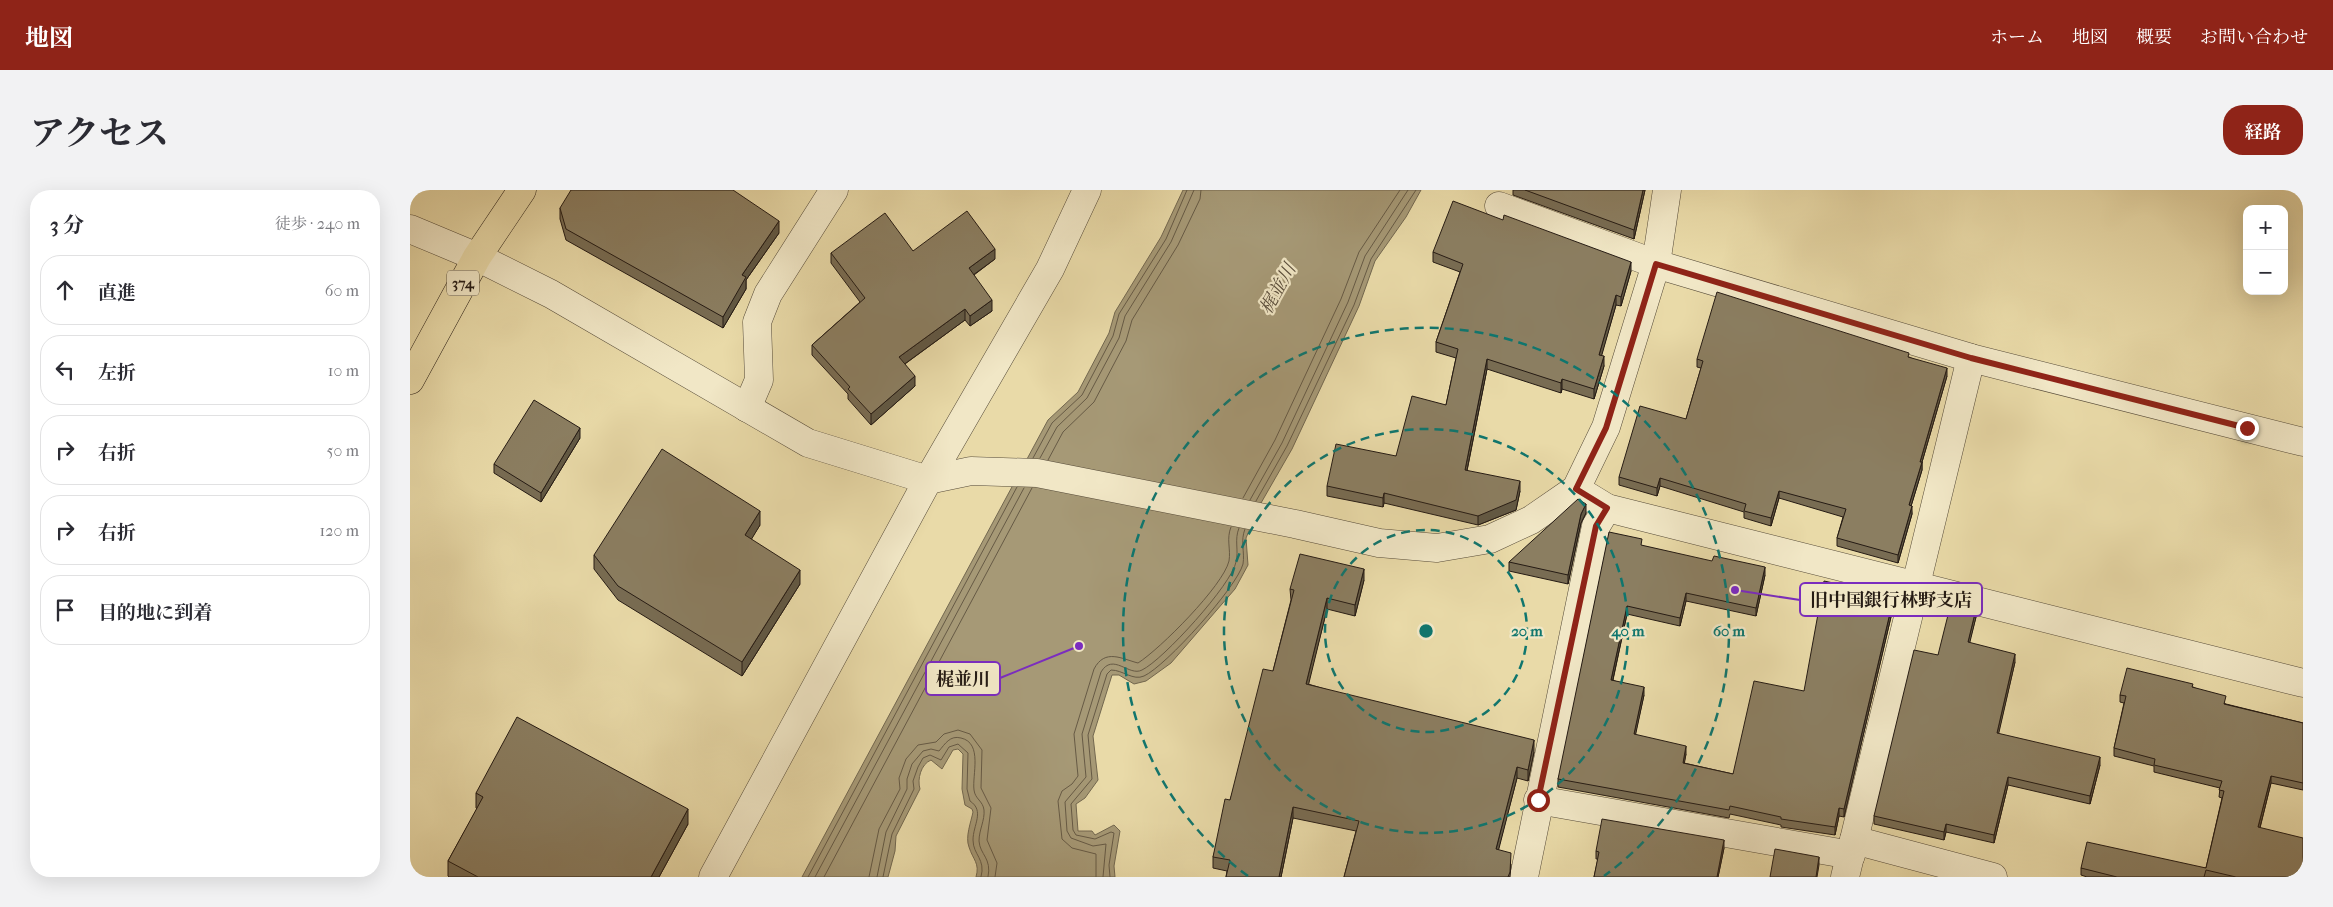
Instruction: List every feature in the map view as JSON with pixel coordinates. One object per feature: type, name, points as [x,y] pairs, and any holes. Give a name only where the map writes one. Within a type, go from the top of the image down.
[{"type":"highway","name":"374","points":[[410,380],[477,257],[522,190]]},
{"type":"street","points":[[747,408],[759,380],[757,322],[768,294],[834,190]]},
{"type":"street","points":[[713,877],[928,480],[1050,269],[1087,190]]},
{"type":"street","points":[[410,229],[477,257],[551,294],[808,443],[928,480],[971,471],[1037,473],[1295,524],[1379,543],[1437,548],[1490,539],[1532,520],[1576,489],[1606,428],[1656,264],[1667,190]]},
{"type":"street","points":[[1499,206],[1656,264],[1971,358],[2303,442]]},
{"type":"street","points":[[1850,858],[1971,358]]},
{"type":"street","points":[[1576,489],[1607,508],[2303,684]]},
{"type":"street","points":[[1524,877],[1538,800],[1596,526],[1607,508]]},
{"type":"street","points":[[1538,800],[1850,858],[1993,877]]},
{"type":"water","points":[[1183,190],[1421,190],[1406,217],[1375,261],[1359,306],[1292,449],[1261,503],[1246,538],[1248,565],[1235,589],[1171,663],[1146,681],[1134,684],[1119,675],[1112,675],[1093,736],[1098,780],[1085,798],[1076,804],[1078,831],[1092,831],[1095,835],[1114,825],[1120,831],[1114,866],[1115,877],[976,877],[977,865],[968,843],[973,812],[972,809],[965,805],[962,789],[963,754],[958,749],[953,750],[942,769],[931,760],[922,768],[920,789],[896,836],[895,851],[888,877],[802,877],[1048,420],[1078,392],[1109,333],[1115,312],[1161,237]]},
{"type":"building","points":[[571,190],[733,190],[779,221],[742,275],[746,277],[723,317],[566,229],[560,208]]},
{"type":"building","points":[[1525,190],[1643,190],[1634,230]]},
{"type":"building","points":[[1453,201],[1503,220],[1504,215],[1631,262],[1621,297],[1616,295],[1599,355],[1604,356],[1594,389],[1562,379],[1561,383],[1487,359],[1465,470],[1520,481],[1516,500],[1478,516],[1384,493],[1383,498],[1327,486],[1336,444],[1396,456],[1412,396],[1446,405],[1458,349],[1436,342],[1463,264],[1433,252]]},
{"type":"building","points":[[967,211],[995,249],[969,268],[992,300],[970,316],[965,309],[899,357],[915,376],[871,414],[848,389],[850,387],[812,345],[865,298],[831,253],[885,213],[913,251]]},
{"type":"building","points":[[1717,292],[1909,353],[1908,357],[1947,368],[1920,462],[1922,462],[1909,505],[1912,506],[1898,555],[1837,538],[1846,509],[1779,491],[1771,518],[1744,511],[1746,504],[1660,478],[1657,488],[1619,477],[1640,406],[1686,419],[1703,361],[1697,359]]},
{"type":"building","points":[[534,400],[580,428],[541,493],[494,464]]},
{"type":"building","points":[[662,449],[760,511],[745,535],[800,570],[742,662],[618,586],[594,555]]},
{"type":"building","points":[[1578,499],[1586,504],[1581,514],[1568,575],[1509,562]]},
{"type":"building","points":[[1609,532],[1642,539],[1641,545],[1712,561],[1714,556],[1765,567],[1756,608],[1686,593],[1680,618],[1627,606],[1611,680],[1644,687],[1634,734],[1686,746],[1683,763],[1733,774],[1754,681],[1804,691],[1824,581],[1894,596],[1844,809],[1839,808],[1835,827],[1781,819],[1781,817],[1730,806],[1729,810],[1558,779]]},
{"type":"building","points":[[1300,554],[1364,569],[1355,605],[1327,598],[1306,684],[1534,740],[1528,770],[1517,767],[1496,849],[1511,853],[1508,877],[1344,877],[1359,821],[1293,807],[1279,877],[1226,877],[1230,860],[1213,857],[1225,799],[1230,800],[1263,669],[1273,671],[1294,590],[1290,589]]},
{"type":"building","points":[[1951,603],[1976,609],[1968,642],[2015,654],[1997,733],[2100,757],[2090,796],[2008,777],[1994,835],[1946,824],[1944,832],[1874,816],[1914,650],[1938,655]]},
{"type":"building","points":[[2127,668],[2193,684],[2192,687],[2226,696],[2224,704],[2303,723],[2303,783],[2271,776],[2258,827],[2303,838],[2303,877],[2236,877],[2206,870],[2204,877],[2117,877],[2081,868],[2087,842],[2206,868],[2224,791],[2219,790],[2222,781],[2154,765],[2155,759],[2114,748],[2126,696],[2120,695]]},
{"type":"building","points":[[517,717],[688,809],[651,877],[478,877],[448,861],[483,797],[476,793]]},
{"type":"building","points":[[1602,819],[1724,840],[1717,877],[1594,877],[1599,852],[1596,851]]},
{"type":"building","points":[[1775,849],[1819,857],[1816,877],[1770,877]]},
{"type":"place","name":"旧中国銀行林野支店","points":[[1735,590]]},
{"type":"place","name":"梶並川","points":[[1079,646]]},
{"type":"route","points":[[1538,800],[1596,526],[1607,508],[1576,489],[1606,428],[1656,264],[1971,358],[2247,428]]}]
